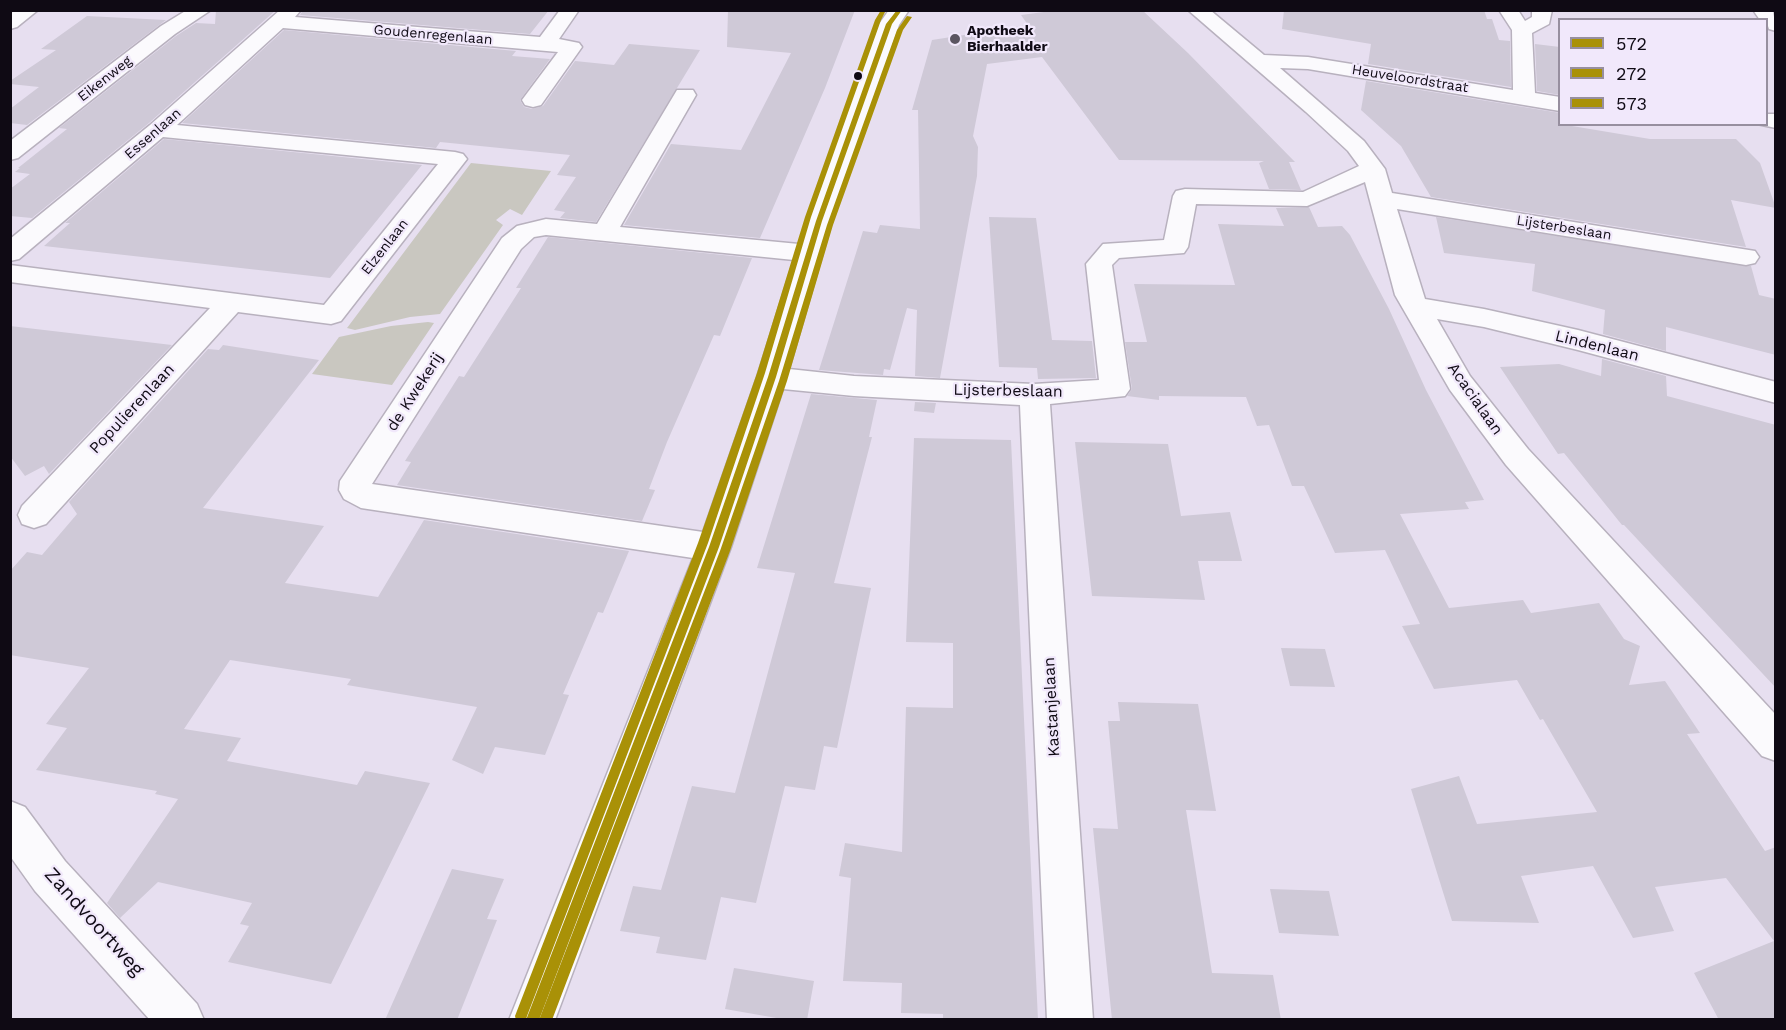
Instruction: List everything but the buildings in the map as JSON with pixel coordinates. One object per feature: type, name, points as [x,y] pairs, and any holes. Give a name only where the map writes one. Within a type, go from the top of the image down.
[{"type":"street","points":[[10,23],[29,10]]},
{"type":"street","points":[[192,10],[201,11]]},
{"type":"street","points":[[546,44],[570,10]]},
{"type":"street","points":[[532,1020],[714,547],[771,377],[809,253],[881,44],[889,24],[900,10]]},
{"type":"street","name":"Acacialaan","points":[[1197,10],[1356,146],[1372,169],[1409,295],[1460,383],[1517,457],[1776,743]]},
{"type":"street","points":[[1508,10],[1522,30],[1524,98]]},
{"type":"street","points":[[1522,30],[1542,20],[1542,10]]},
{"type":"street","points":[[1762,10],[1776,25]]},
{"type":"street","name":"Eikenweg","points":[[10,153],[168,30],[201,11]]},
{"type":"street","name":"Goudenregenlaan","points":[[285,16],[572,47],[533,100]]},
{"type":"street","name":"Essenlaan","points":[[10,253],[158,130],[285,16]]},
{"type":"street","name":"Heuveloordstraat","points":[[1259,61],[1308,63],[1558,104]]},
{"type":"street","points":[[604,233],[685,95]]},
{"type":"street","name":"Elzenlaan","points":[[10,273],[332,315],[455,159],[158,130]]},
{"type":"street","name":"Lijsterbeslaan","points":[[771,377],[854,386],[1034,394],[1115,389],[1098,264],[1112,250],[1175,247],[1185,196],[1307,199],[1372,169]]},
{"type":"street","name":"Lijsterbeslaan","points":[[1382,200],[1746,257]]},
{"type":"street","name":"de Kwekerij","points":[[714,547],[361,495],[355,490],[356,481],[511,244],[526,231],[546,227],[809,253]]},
{"type":"street","name":"Populierenlaan","points":[[34,515],[231,303]]},
{"type":"street","name":"Lindenlaan","points":[[1418,308],[1526,328],[1776,393]]},
{"type":"street","name":"Kastanjelaan","points":[[1034,394],[1070,1020]]},
{"type":"street","name":"Zandvoortweg","points":[[10,821],[50,876],[181,1020]]},
{"type":"shaded area","points":[[471,163],[551,171],[522,215],[510,209],[496,220],[503,225],[440,314],[410,317],[355,330],[347,328]]},
{"type":"shaded area","points":[[434,323],[392,385],[312,374],[339,337],[391,326]]},
{"type":"transit line","name":"573","points":[[521,1016],[703,543],[761,373],[808,217],[878,20],[884,10]]},
{"type":"transit line","name":"572","points":[[532,1020],[714,547],[772,377],[819,221],[889,24],[900,10]]},
{"type":"transit line","name":"272","points":[[545,1020],[725,551],[783,381],[830,225],[900,30],[909,17]]},
{"type":"place","name":"Apotheek Bierhaalder","points":[[955,39]]}]
